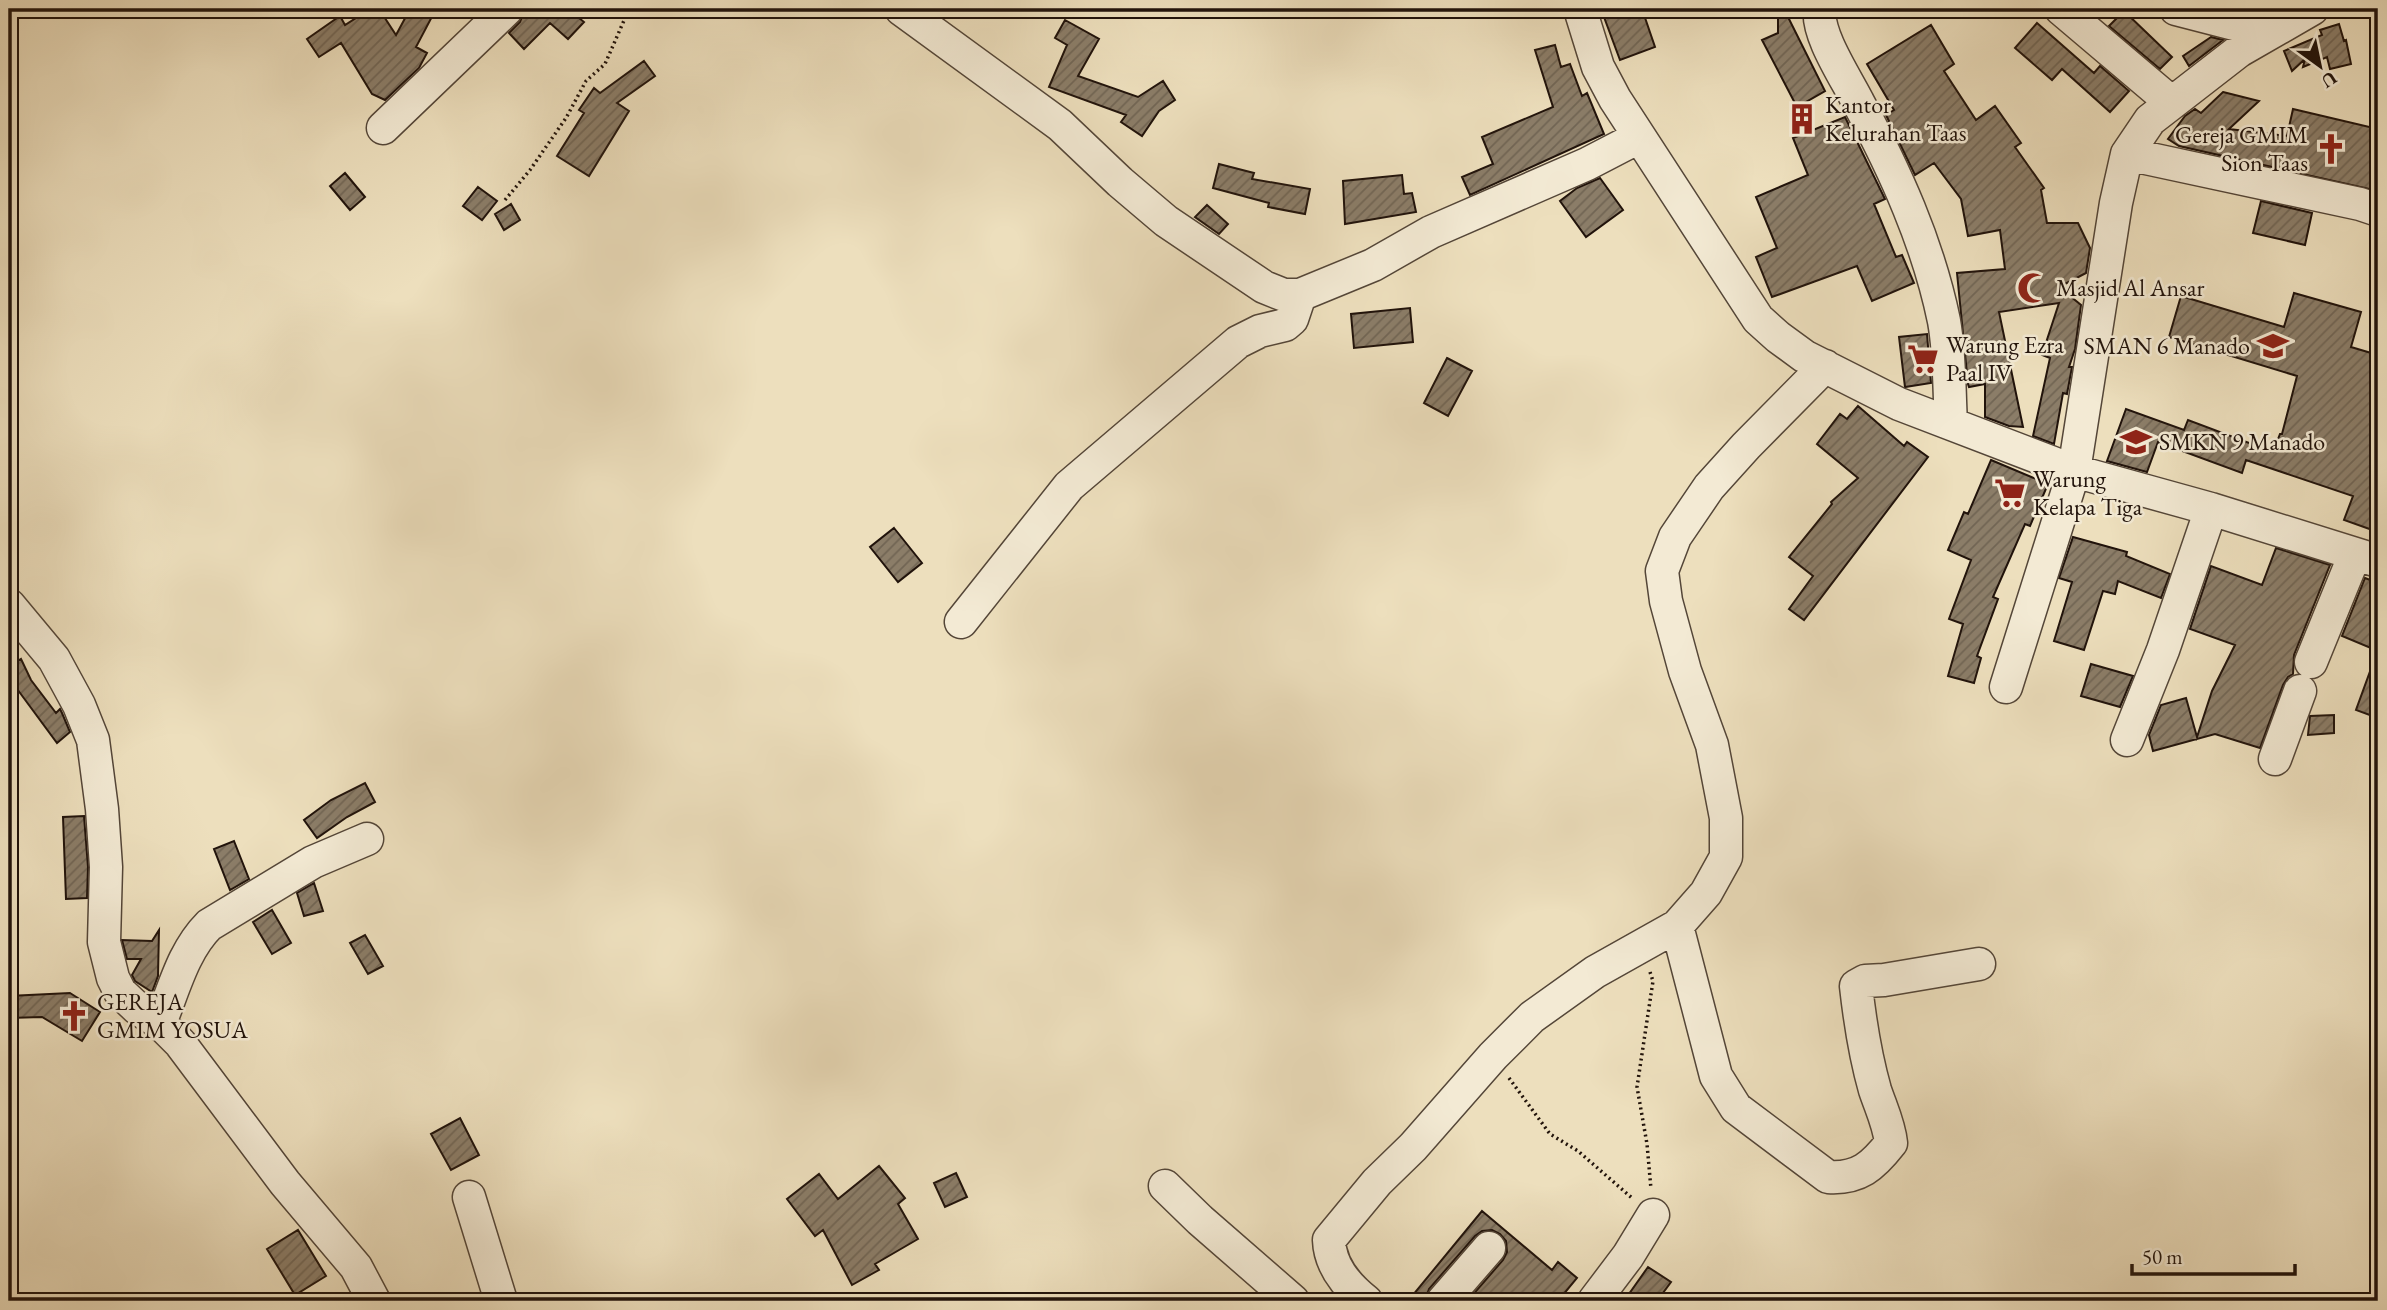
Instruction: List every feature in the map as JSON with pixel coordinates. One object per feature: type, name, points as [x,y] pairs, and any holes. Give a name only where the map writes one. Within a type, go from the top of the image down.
[{"type":"street","points":[[383,128],[507,9]]},
{"type":"street","points":[[901,9],[1060,125],[1166,221],[1264,287],[1284,295],[1300,295],[1373,265],[1431,232],[1587,164],[1639,137]]},
{"type":"street","points":[[1580,9],[1598,67],[1639,137],[1758,319],[1786,344],[1899,404],[2074,471],[2211,509],[2367,557],[2306,677],[2275,759]]},
{"type":"street","points":[[1820,9],[1819,19],[1832,51],[1885,153],[1925,247],[1944,323],[1951,423]]},
{"type":"street","points":[[2061,9],[2172,103]]},
{"type":"street","points":[[2176,9],[2273,31]]},
{"type":"street","points":[[2006,687],[2074,471],[2116,202],[2127,154],[2150,120],[2239,51],[2312,9]]},
{"type":"street","points":[[2127,154],[2378,210]]},
{"type":"street","points":[[961,622],[1069,486],[1238,342],[1260,331],[1285,325],[1292,319],[1300,295]]},
{"type":"street","points":[[1366,1301],[1340,1275],[1329,1256],[1328,1240],[1377,1182],[1413,1147],[1493,1056],[1532,1017],[1595,972],[1677,926],[1706,893],[1726,856],[1726,818],[1712,745],[1685,671],[1666,601],[1662,572],[1675,537],[1709,487],[1825,366]]},
{"type":"street","points":[[2127,740],[2163,650],[2211,509]]},
{"type":"street","points":[[9,605],[54,659],[79,705],[93,740],[106,867],[104,942],[113,978],[120,992],[138,1009],[160,1023],[180,1043],[235,1120],[355,1267],[374,1301]]},
{"type":"street","points":[[160,1023],[189,950],[209,925],[313,862],[367,839]]},
{"type":"street","points":[[1677,926],[1716,1076],[1736,1108],[1828,1177],[1845,1178],[1857,1174],[1877,1161],[1891,1143],[1889,1126],[1876,1093],[1861,1038],[1856,986],[1865,981],[1979,964]]},
{"type":"street","points":[[1165,1186],[1293,1301]]},
{"type":"street","points":[[469,1197],[501,1301]]},
{"type":"street","points":[[1594,1301],[1628,1256],[1653,1215]]},
{"type":"street","points":[[1443,1301],[1489,1248]]},
{"type":"path","points":[[505,200],[566,118],[586,81],[605,64],[629,9]]},
{"type":"path","points":[[1641,947],[1653,981],[1637,1087],[1647,1144],[1653,1215]]},
{"type":"path","points":[[1493,1056],[1550,1134],[1578,1151],[1653,1215]]},
{"type":"building","points":[[370,9],[379,9],[396,35],[410,9],[436,9],[416,47],[427,53],[419,68],[385,100],[372,94],[341,43],[319,57],[307,39],[340,16],[345,25]]},
{"type":"building","points":[[525,9],[587,9],[579,18],[584,22],[568,39],[550,23],[524,49],[509,33],[520,22]]},
{"type":"building","points":[[1601,9],[1642,9],[1655,47],[1620,60]]},
{"type":"building","points":[[1778,9],[1784,9],[1825,91],[1797,107],[1762,40],[1778,33]]},
{"type":"building","points":[[2124,11],[2172,57],[2160,69],[2109,26]]},
{"type":"building","points":[[1065,20],[1099,39],[1078,76],[1138,97],[1163,81],[1175,100],[1159,111],[1142,136],[1121,122],[1126,115],[1049,87],[1067,45],[1055,38]]},
{"type":"building","points":[[2037,23],[2094,73],[2100,66],[2129,91],[2110,112],[2062,69],[2052,80],[2015,48]]},
{"type":"building","points":[[2339,24],[2344,41],[2346,40],[2351,64],[2330,69],[2327,57],[2303,67],[2305,59],[2292,71],[2284,51],[2322,35],[2320,30]]},
{"type":"building","points":[[1931,25],[1954,64],[1944,71],[1976,120],[1995,106],[2021,143],[2015,147],[2044,188],[2041,190],[2047,223],[2078,223],[2090,248],[2086,273],[2059,287],[2081,305],[2075,349],[2069,367],[2072,367],[2067,394],[2063,393],[2054,444],[2033,436],[2050,358],[2042,355],[2059,303],[1999,312],[2023,427],[2009,426],[1985,417],[1985,384],[1969,387],[1968,384],[1957,273],[2005,269],[2000,230],[1968,236],[1961,199],[1934,163],[1915,175],[1886,115],[1894,110],[1867,64]]},
{"type":"building","points":[[2211,37],[2223,40],[2189,66],[2183,56]]},
{"type":"building","points":[[1555,45],[1561,67],[1570,64],[1582,96],[1587,93],[1604,134],[1470,195],[1462,177],[1493,164],[1482,137],[1553,107],[1535,50]]},
{"type":"building","points":[[644,61],[655,76],[617,103],[629,111],[589,176],[557,156],[584,113],[579,110],[594,88],[600,93]]},
{"type":"building","points":[[2223,92],[2259,101],[2229,129],[2287,136],[2293,109],[2378,129],[2378,191],[2179,146],[2168,139],[2185,116],[2195,109],[2201,113]]},
{"type":"building","points":[[1845,117],[1885,199],[1874,204],[1896,257],[1902,255],[1914,283],[1872,301],[1857,266],[1772,297],[1756,257],[1777,248],[1756,197],[1808,175],[1793,138]]},
{"type":"building","points":[[1219,164],[1254,173],[1252,179],[1310,189],[1305,214],[1268,207],[1269,203],[1213,188]]},
{"type":"building","points":[[345,173],[365,197],[350,210],[330,186]]},
{"type":"building","points":[[1402,175],[1404,194],[1412,193],[1416,212],[1345,224],[1343,181]]},
{"type":"building","points":[[1600,178],[1623,210],[1586,237],[1560,201],[1577,188]]},
{"type":"building","points":[[478,187],[497,201],[482,220],[463,206]]},
{"type":"building","points":[[2261,201],[2312,213],[2305,245],[2253,233]]},
{"type":"building","points":[[511,204],[520,220],[504,230],[495,214]]},
{"type":"building","points":[[1207,205],[1228,224],[1219,234],[1195,217]]},
{"type":"building","points":[[2294,293],[2361,312],[2351,347],[2378,355],[2378,532],[2344,520],[2353,496],[2246,460],[2242,473],[2158,442],[2147,472],[2107,461],[2126,409],[2184,430],[2188,420],[2273,452],[2282,434],[2297,376],[2169,337],[2181,296],[2284,327]]},
{"type":"building","points":[[1410,308],[1413,342],[1354,348],[1351,314]]},
{"type":"building","name":"Warung Ezra Paal IV","points":[[1927,334],[1931,383],[1905,387],[1899,337]]},
{"type":"building","points":[[1447,358],[1472,371],[1448,416],[1424,403]]},
{"type":"building","points":[[1858,406],[1904,446],[1907,442],[1928,457],[1804,620],[1789,609],[1813,576],[1789,557],[1831,502],[1858,478],[1817,444],[1840,414],[1847,419]]},
{"type":"building","points":[[1991,460],[2048,484],[2030,526],[2025,524],[1993,597],[1998,599],[1977,656],[1981,658],[1974,683],[1948,676],[1963,624],[1949,619],[1971,560],[1948,550],[1964,512],[1968,514]]},
{"type":"building","points":[[894,528],[922,563],[898,582],[870,547]]},
{"type":"building","points":[[2073,537],[2127,552],[2126,556],[2170,574],[2161,598],[2118,581],[2115,594],[2103,591],[2084,650],[2054,641],[2072,582],[2059,578]]},
{"type":"building","points":[[2276,548],[2330,565],[2294,655],[2293,674],[2283,685],[2260,748],[2215,734],[2153,751],[2149,735],[2161,705],[2186,698],[2197,737],[2212,691],[2235,645],[2190,629],[2211,566],[2262,585]]},
{"type":"building","points":[[2365,578],[2378,583],[2378,651],[2342,636]]},
{"type":"building","points":[[2378,655],[2378,718],[2356,710]]},
{"type":"building","points":[[21,659],[31,680],[56,713],[60,709],[62,713],[70,732],[57,743],[9,678],[9,666]]},
{"type":"building","points":[[2091,664],[2133,676],[2120,707],[2081,696]]},
{"type":"building","points":[[2334,715],[2334,733],[2308,735],[2310,716]]},
{"type":"building","points":[[365,783],[375,802],[317,838],[304,820],[331,800]]},
{"type":"building","points":[[84,816],[88,867],[87,898],[66,899],[63,817]]},
{"type":"building","points":[[234,841],[249,879],[230,890],[214,849]]},
{"type":"building","points":[[314,883],[323,911],[304,916],[297,893]]},
{"type":"building","points":[[272,910],[291,943],[272,954],[253,922]]},
{"type":"building","points":[[159,930],[158,976],[152,992],[135,981],[132,975],[141,959],[127,959],[122,940],[152,941]]},
{"type":"building","points":[[365,935],[383,966],[368,974],[350,943]]},
{"type":"building","points":[[70,993],[100,1012],[82,1041],[42,1017],[9,1018],[9,996]]},
{"type":"building","points":[[460,1118],[479,1155],[451,1170],[431,1134]]},
{"type":"building","points":[[879,1166],[905,1198],[898,1204],[918,1239],[875,1264],[879,1270],[852,1285],[823,1230],[815,1236],[787,1199],[819,1174],[838,1199]]},
{"type":"building","points":[[956,1173],[967,1197],[945,1207],[934,1183]]},
{"type":"building","points":[[1482,1211],[1552,1270],[1558,1262],[1577,1278],[1558,1301],[1475,1301],[1470,1298],[1507,1252],[1506,1241],[1492,1230],[1482,1231],[1475,1236],[1429,1289],[1425,1301],[1408,1301]]},
{"type":"building","points":[[298,1230],[326,1276],[295,1295],[267,1249]]},
{"type":"building","points":[[1648,1267],[1671,1282],[1657,1301],[1624,1301]]},
{"type":"place","name":"Kantor Kelurahan Taas","points":[[1802,119]]},
{"type":"place","name":"Gereja GMIM Sion Taas","points":[[2331,149]]},
{"type":"place","name":"Masjid Al Ansar","points":[[2033,288]]},
{"type":"place","name":"SMAN 6 Manado","points":[[2273,346]]},
{"type":"place","name":"Warung Ezra Paal IV","points":[[1923,359]]},
{"type":"place","name":"SMKN 9 Manado","points":[[2136,442]]},
{"type":"place","name":"Warung Kelapa Tiga","points":[[2010,493]]},
{"type":"place","name":"GEREJA GMIM YOSUA","points":[[74,1016]]}]
